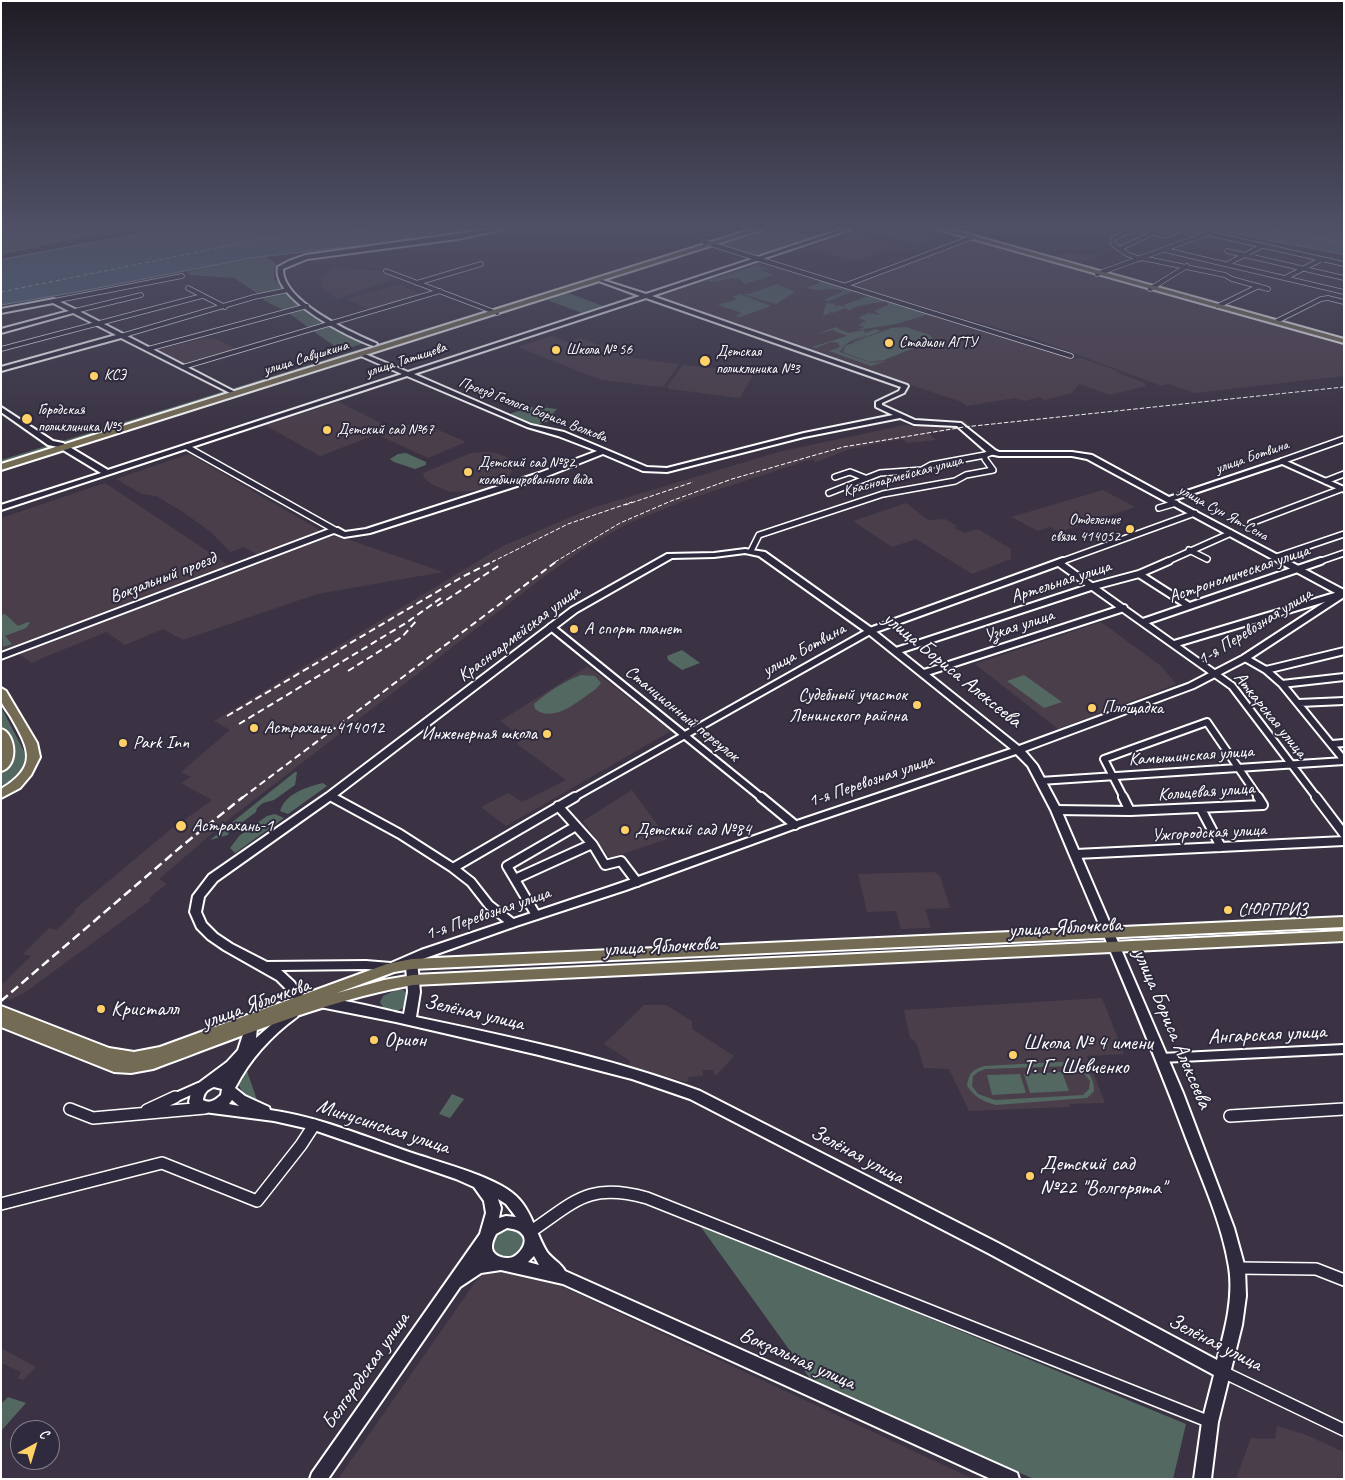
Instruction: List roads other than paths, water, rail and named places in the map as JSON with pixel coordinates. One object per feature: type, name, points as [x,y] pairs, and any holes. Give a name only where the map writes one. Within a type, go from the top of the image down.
[{"type":"highway","name":"улица Савушкина","points":[[1,467],[363,355],[534,298]]},
{"type":"highway","name":"улица Савушкина","points":[[1,460],[374,344],[538,298]]},
{"type":"highway","points":[[1187,298],[1344,340]]},
{"type":"highway","points":[[1188,298],[1344,340]]},
{"type":"main road","points":[[298,298],[330,324],[374,344]]},
{"type":"main road","name":"улица Татищева","points":[[1,508],[639,298]]},
{"type":"main road","points":[[651,298],[905,386],[902,392],[879,402],[878,406],[920,424],[959,424],[988,454]]},
{"type":"main road","points":[[1,311],[54,301],[236,394]]},
{"type":"main road","points":[[1,331],[75,312]]},
{"type":"main road","points":[[1,369],[121,336]]},
{"type":"main road","name":"Проезд Геолога Бориса Волкова","points":[[363,355],[529,426],[561,434],[646,469],[667,470],[804,435],[900,416]]},
{"type":"main road","points":[[1,409],[51,442],[56,443],[107,473]]},
{"type":"main road","points":[[335,530],[344,535],[367,531],[558,470],[604,451]]},
{"type":"main road","name":"улица Сун Ят-Сена","points":[[988,454],[1072,454],[1089,457],[1342,594]]},
{"type":"main road","points":[[1282,461],[1343,489]]},
{"type":"main road","name":"улица Ботвина","points":[[1172,501],[1282,461]]},
{"type":"main road","name":"Вокзальный проезд","points":[[1,656],[335,530]]},
{"type":"main road","name":"Красноармейская улица","points":[[265,966],[229,948],[210,935],[196,919],[196,902],[202,889],[226,868],[330,796],[574,610],[670,556],[751,552],[762,554]]},
{"type":"main road","name":"улица Бориса Алексеева","points":[[762,554],[870,631],[1018,750],[1032,765],[1056,810],[1161,1058],[1228,1228],[1237,1268],[1238,1296],[1234,1325],[1210,1422],[1202,1479]]},
{"type":"main road","name":"1-я Перевозная улица","points":[[392,967],[512,923],[1018,750],[1191,686],[1216,675],[1245,658],[1342,594]]},
{"type":"main road","points":[[1,691],[31,743],[34,757],[25,775],[16,785],[1,794]]},
{"type":"main road","points":[[1,732],[9,752],[7,762],[1,768]]},
{"type":"main road","name":"улица Яблочкова","points":[[4,1015],[106,1053],[134,1058],[162,1052],[301,1004],[392,967],[412,964],[1344,922]]},
{"type":"main road","name":"улица Яблочкова","points":[[4,1015],[99,1061],[114,1066],[131,1067],[164,1060],[251,1028],[301,1004],[318,1003],[384,985],[412,980],[1344,936]]},
{"type":"main road","points":[[265,966],[366,964],[392,967]]},
{"type":"main road","points":[[409,1020],[413,1007],[412,964]]},
{"type":"main road","points":[[251,1028],[248,1045],[242,1056],[197,1092],[195,1099],[199,1105],[209,1107],[224,1102],[242,1062],[269,1032],[301,1004],[280,975],[265,966]]},
{"type":"main road","name":"Зелёная улица","points":[[318,1003],[338,1005],[520,1045],[668,1084],[710,1101],[922,1213],[993,1248],[1222,1371]]},
{"type":"main road","points":[[234,1034],[248,1045]]},
{"type":"main road","points":[[205,1084],[218,1081],[229,1089]]},
{"type":"main road","name":"Минусинская улица","points":[[229,1089],[250,1105],[274,1116]]},
{"type":"main road","name":"Минусинская улица","points":[[209,1107],[274,1116],[314,1125],[477,1181],[510,1200],[522,1213],[530,1234]]},
{"type":"main road","points":[[477,1181],[494,1205],[493,1216],[486,1237],[486,1252],[492,1260],[504,1264],[519,1261],[528,1254],[530,1234],[518,1223],[506,1222],[495,1226],[486,1237]]},
{"type":"main road","name":"Вокзальная улица","points":[[530,1234],[547,1264],[565,1278]]},
{"type":"main road","name":"Белгородская улица","points":[[318,1479],[486,1237]]},
{"type":"main road","name":"Белгородская улица","points":[[450,1288],[476,1268],[488,1264],[504,1264]]},
{"type":"main road","name":"Вокзальная улица","points":[[504,1264],[565,1278],[1011,1479]]},
{"type":"street","points":[[54,301],[69,298]]},
{"type":"street","points":[[75,312],[129,298]]},
{"type":"street","points":[[1,349],[194,298]]},
{"type":"street","points":[[206,298],[225,307]]},
{"type":"street","points":[[121,336],[251,298]]},
{"type":"street","points":[[183,367],[416,298]]},
{"type":"street","points":[[459,298],[493,311]]},
{"type":"street","points":[[888,298],[1071,356]]},
{"type":"street","points":[[1218,306],[1234,298]]},
{"type":"street","points":[[1328,298],[1344,302]]},
{"type":"street","points":[[1276,321],[1321,299],[1328,298]]},
{"type":"street","points":[[148,349],[307,306]]},
{"type":"street","name":"улица Ботвина","points":[[1282,461],[1344,439]]},
{"type":"street","points":[[187,447],[335,530]]},
{"type":"street","points":[[829,493],[880,473],[922,470],[930,466],[988,454]]},
{"type":"street","name":"Красноармейская улица","points":[[751,552],[757,537],[765,533],[883,494],[955,481],[966,475],[993,470],[985,460],[988,454]]},
{"type":"street","points":[[835,477],[850,472],[865,478]]},
{"type":"street","points":[[1326,481],[1344,474]]},
{"type":"street","points":[[1250,523],[1343,489]]},
{"type":"street","points":[[1159,508],[1172,501]]},
{"type":"street","name":"улица Ботвина","points":[[454,868],[558,806],[870,631],[1195,513]]},
{"type":"street","name":"Артельная улица","points":[[896,651],[1094,586],[1139,574],[1189,550],[1232,533]]},
{"type":"street","points":[[1276,558],[1344,534]]},
{"type":"street","points":[[1189,550],[1206,559]]},
{"type":"street","name":"Астрономическая улица","points":[[1143,622],[1344,553]]},
{"type":"street","name":"Аткарская улица","points":[[1059,563],[1094,586],[1232,686],[1344,834]]},
{"type":"street","points":[[1139,574],[1189,606]]},
{"type":"street","points":[[1174,644],[1342,594]]},
{"type":"street","name":"Узкая улица","points":[[924,673],[1124,608]]},
{"type":"street","name":"Станционный переулок","points":[[550,627],[795,825]]},
{"type":"street","points":[[1266,670],[1344,651]]},
{"type":"street","points":[[1245,658],[1266,670],[1282,684],[1344,761]]},
{"type":"street","points":[[1282,684],[1344,677]]},
{"type":"street","points":[[1298,703],[1344,700]]},
{"type":"street","name":"Кольцевая улица","points":[[1207,722],[1263,805],[1130,811],[1113,776],[1104,759],[1107,757],[1207,722]]},
{"type":"street","points":[[1332,744],[1344,743]]},
{"type":"street","name":"Камышинская улица","points":[[1040,782],[1344,761]]},
{"type":"street","points":[[330,796],[400,834],[454,868],[471,882],[489,905],[512,923]]},
{"type":"street","points":[[558,806],[592,844],[605,865],[620,861],[636,882]]},
{"type":"street","points":[[1201,809],[1221,847]]},
{"type":"street","points":[[1056,810],[1130,811]]},
{"type":"street","points":[[536,915],[507,866],[576,826]]},
{"type":"street","name":"Ужгородская улица","points":[[1076,854],[1344,841]]},
{"type":"street","points":[[514,879],[592,844]]},
{"type":"street","name":"Ангарская улица","points":[[1161,1058],[1344,1049]]},
{"type":"street","points":[[142,1112],[205,1084]]},
{"type":"street","points":[[70,1108],[93,1118],[209,1107]]},
{"type":"street","points":[[1230,1116],[1344,1109]]},
{"type":"street","points":[[1,1204],[162,1163],[257,1201],[301,1145],[314,1125]]},
{"type":"street","points":[[530,1234],[583,1196],[593,1192],[604,1191],[638,1195],[684,1211],[1210,1422]]},
{"type":"street","points":[[1237,1268],[1316,1269],[1344,1280]]},
{"type":"street","name":"Зелёная улица","points":[[1222,1371],[1344,1430]]},
{"type":"water","points":[[1,298],[42,298],[1,305]]},
{"type":"railway","points":[[555,562],[620,523],[671,501],[732,479],[843,447],[964,427],[1344,387]]},
{"type":"railway","points":[[625,505],[693,482]]},
{"type":"railway","points":[[227,716],[462,577],[568,524],[632,502]]},
{"type":"railway","points":[[242,798],[557,561]]},
{"type":"railway","points":[[437,606],[500,565]]},
{"type":"railway","points":[[239,724],[406,623],[441,598]]},
{"type":"railway","points":[[348,671],[402,637],[417,620]]},
{"type":"railway","points":[[1,1001],[183,845],[243,797]]},
{"type":"place","name":"Стадион АГТУ","points":[[889,343]]},
{"type":"place","name":"Школа № 56","points":[[556,350]]},
{"type":"place","name":"Детская поликлиника №3","points":[[705,361]]},
{"type":"place","name":"КСЭ","points":[[94,376]]},
{"type":"place","name":"Городская поликлиника №5","points":[[27,419]]},
{"type":"place","name":"Детский сад №67","points":[[327,430]]},
{"type":"place","name":"Детский сад №82, комбинированного вида","points":[[468,472]]},
{"type":"place","name":"Отделение связи 414052","points":[[1130,529]]},
{"type":"place","name":"А спорт планет","points":[[574,629]]},
{"type":"place","name":"Судебный участок Ленинского района","points":[[917,705]]},
{"type":"place","name":"Площадка","points":[[1092,708]]},
{"type":"place","name":"Астрахань 414012","points":[[254,728]]},
{"type":"place","name":"Инженерная школа","points":[[547,734]]},
{"type":"place","name":"Park Inn","points":[[123,743]]},
{"type":"place","name":"Астрахань-1","points":[[181,826]]},
{"type":"place","name":"Детский сад №84","points":[[625,830]]},
{"type":"place","name":"СЮРПРИЗ","points":[[1228,910]]},
{"type":"place","name":"Кристалл","points":[[101,1009]]},
{"type":"place","name":"Орион","points":[[374,1040]]},
{"type":"place","name":"Школа № 4 имени Т. Г. Шевченко","points":[[1013,1055]]},
{"type":"place","name":"Детский сад №22 \"Волгорята\"","points":[[1030,1176]]}]
